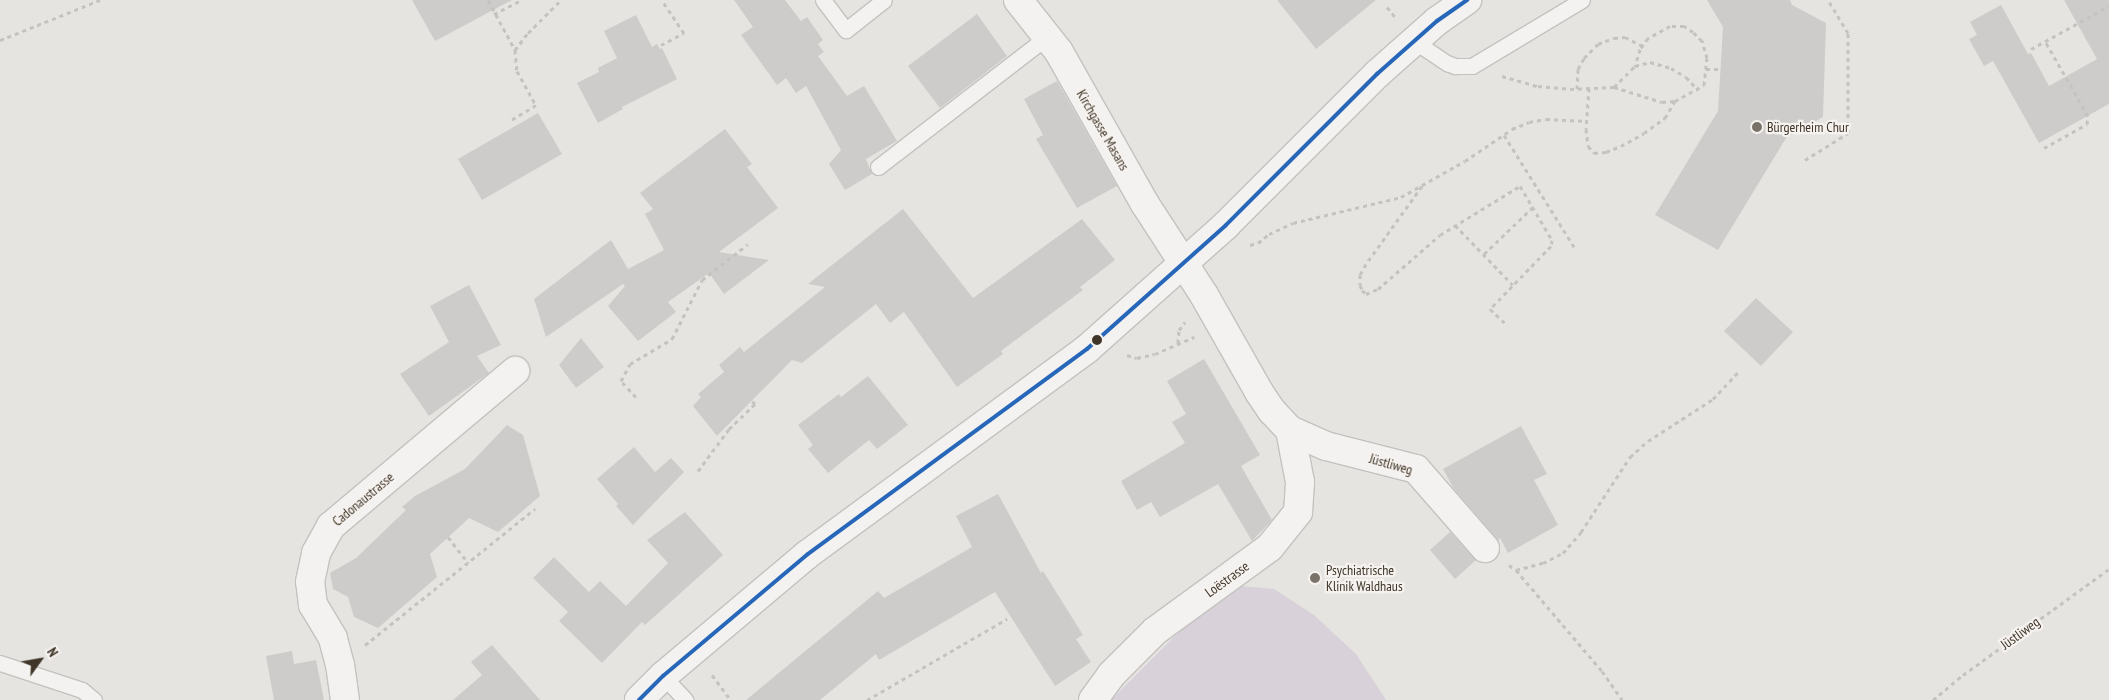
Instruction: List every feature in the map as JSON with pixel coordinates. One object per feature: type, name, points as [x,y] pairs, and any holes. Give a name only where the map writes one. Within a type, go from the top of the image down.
[{"type":"street","points":[[639,700],[663,676],[808,554],[1087,349],[1226,225],[1377,74],[1414,41],[1467,0]]},
{"type":"street","name":"Kirchgasse Masans","points":[[1022,1],[1059,52],[1145,204],[1183,264]]},
{"type":"street","name":"Jüstliweg","points":[[1183,264],[1204,295],[1258,392],[1290,430],[1326,446],[1416,469],[1485,548]]},
{"type":"street","name":"Cadonaustrasse","points":[[345,700],[340,665],[333,638],[313,605],[310,582],[316,552],[331,526],[515,371]]},
{"type":"street","name":"Loëstrasse","points":[[1093,700],[1112,675],[1155,631],[1270,547],[1298,512],[1300,482],[1290,430]]},
{"type":"lane","points":[[823,0],[846,30],[884,0]]},
{"type":"lane","points":[[1414,41],[1447,63],[1455,66],[1472,66],[1582,0]]},
{"type":"lane","points":[[878,167],[1047,37]]},
{"type":"lane","points":[[0,663],[82,690],[94,700]]},
{"type":"lane","points":[[663,676],[685,700]]},
{"type":"path","points":[[0,40],[100,0]]},
{"type":"path","points":[[488,0],[515,50],[517,71],[536,105],[511,120]]},
{"type":"path","points":[[494,14],[521,0]]},
{"type":"path","points":[[515,50],[561,0]]},
{"type":"path","points":[[661,45],[684,34],[662,0]]},
{"type":"path","points":[[1805,160],[1848,133],[1848,33],[1828,0]]},
{"type":"path","points":[[2031,49],[2109,6]]},
{"type":"path","points":[[1472,66],[1538,86],[1577,89],[1614,88],[1662,102],[1675,101],[1704,85],[1707,58],[1702,41],[1684,26],[1670,26],[1656,32],[1643,46],[1635,66],[1614,88]]},
{"type":"path","points":[[1577,89],[1578,69],[1584,58],[1598,44],[1614,38],[1626,37],[1643,46]]},
{"type":"path","points":[[2044,148],[2087,124],[2088,116],[2045,41]]},
{"type":"path","points":[[1635,66],[1650,62],[1670,68],[1686,77],[1698,90]]},
{"type":"path","points":[[1706,69],[1721,69]]},
{"type":"path","points":[[1589,88],[1586,120],[1588,146],[1594,153],[1606,152],[1628,142],[1665,118],[1675,101]]},
{"type":"path","points":[[1248,245],[1258,243],[1268,234],[1293,223],[1401,197],[1529,122],[1546,119],[1586,120]]},
{"type":"path","points":[[1504,135],[1576,250]]},
{"type":"path","points":[[1422,186],[1366,264],[1360,275],[1362,290],[1366,294],[1378,290],[1416,254],[1455,225],[1520,186],[1551,235],[1551,246],[1490,309],[1505,323]]},
{"type":"path","points":[[1484,254],[1533,207]]},
{"type":"path","points":[[1455,225],[1513,285]]},
{"type":"path","points":[[636,398],[621,381],[630,364],[672,339],[702,280],[748,244]]},
{"type":"path","points":[[1178,344],[1179,330],[1182,323],[1187,322],[1192,325]]},
{"type":"path","points":[[1119,352],[1137,358],[1155,354],[1196,336],[1197,330]]},
{"type":"path","points":[[1516,570],[1543,563],[1563,552],[1581,532],[1630,457],[1648,441],[1713,398],[1738,372]]},
{"type":"path","points":[[698,471],[729,429],[755,404],[752,401]]},
{"type":"path","points":[[340,665],[535,509]]},
{"type":"path","points":[[448,537],[468,563]]},
{"type":"path","points":[[1485,548],[1516,570],[1602,671],[1622,700]]},
{"type":"path","name":"Jüstliweg","points":[[1933,700],[1963,675],[2109,569]]},
{"type":"path","points":[[867,700],[1007,619]]},
{"type":"path","points":[[710,672],[731,700]]},
{"type":"shaded area","points":[[1240,586],[1274,589],[1314,615],[1356,654],[1386,700],[1111,700],[1189,622]]},
{"type":"building","points":[[412,0],[512,0],[435,41]]},
{"type":"building","points":[[734,0],[785,0],[801,21],[807,17],[823,40],[818,44],[824,52],[818,56],[847,96],[864,86],[897,141],[866,159],[872,174],[845,190],[829,164],[841,150],[806,86],[796,93],[786,78],[777,85],[741,35],[753,27]]},
{"type":"building","points":[[1277,0],[1376,0],[1316,49]]},
{"type":"building","name":"Bürgerheim Chur","points":[[1707,0],[1790,0],[1792,5],[1826,23],[1823,117],[1786,138],[1718,250],[1655,215],[1718,111],[1723,27]]},
{"type":"building","points":[[2064,0],[2109,0],[2109,104],[2039,143],[1993,61],[1984,66],[1969,39],[1977,35],[1970,22],[2001,5],[2028,54],[2031,53],[2049,86],[2097,59]]},
{"type":"building","points":[[977,14],[1007,56],[940,108],[908,66]]},
{"type":"building","points":[[636,15],[652,47],[657,44],[660,49],[662,48],[677,79],[622,107],[623,109],[598,123],[577,83],[599,72],[598,68],[617,58],[604,31]]},
{"type":"building","points":[[1057,81],[1117,186],[1077,208],[1036,139],[1043,135],[1024,99]]},
{"type":"building","points":[[538,113],[562,154],[482,200],[458,159]]},
{"type":"building","points":[[725,129],[752,164],[747,167],[778,208],[719,252],[769,260],[724,294],[709,273],[668,302],[676,312],[638,341],[608,306],[625,286],[623,284],[546,337],[534,299],[611,240],[628,269],[664,250],[645,214],[653,209],[640,193]]},
{"type":"building","points":[[903,209],[973,298],[1082,219],[1115,260],[1080,287],[1083,290],[1001,351],[1003,354],[957,387],[904,312],[890,323],[876,304],[802,363],[792,360],[717,436],[693,406],[701,397],[698,394],[724,372],[719,365],[740,347],[744,352],[825,287],[808,284]]},
{"type":"building","points":[[469,285],[501,345],[477,356],[489,373],[429,416],[400,374],[449,342],[430,306]]},
{"type":"building","points":[[1756,298],[1793,332],[1761,366],[1724,331]]},
{"type":"building","points":[[581,338],[604,367],[576,388],[559,365]]},
{"type":"building","points":[[1204,359],[1260,455],[1241,466],[1272,520],[1252,541],[1218,484],[1160,517],[1151,502],[1137,510],[1121,481],[1185,443],[1172,422],[1186,414],[1167,381]]},
{"type":"building","points":[[868,376],[908,425],[877,449],[869,440],[828,473],[808,449],[813,445],[798,425],[839,394],[841,397]]},
{"type":"building","points":[[507,425],[523,435],[540,496],[498,532],[469,518],[430,554],[437,577],[378,628],[354,617],[348,597],[333,589],[330,573],[356,558],[406,510],[402,507],[415,496],[465,469]]},
{"type":"building","points":[[1521,426],[1547,474],[1534,480],[1558,525],[1508,553],[1500,538],[1498,540],[1454,489],[1443,469]]},
{"type":"building","points":[[634,447],[655,472],[671,458],[684,472],[633,525],[616,506],[618,504],[597,479]]},
{"type":"building","points":[[998,494],[1041,573],[1043,571],[1083,635],[1076,639],[1091,662],[1055,686],[995,592],[879,660],[876,654],[820,700],[746,700],[878,591],[884,598],[972,547],[956,516]]},
{"type":"building","points":[[685,512],[723,555],[645,625],[642,622],[602,663],[559,621],[568,612],[533,578],[554,557],[589,592],[600,581],[626,606],[668,563],[647,540]]},
{"type":"building","points":[[1450,532],[1476,560],[1455,579],[1430,550]]},
{"type":"building","points":[[492,645],[540,700],[453,700],[482,675],[471,662]]},
{"type":"building","points":[[292,651],[294,664],[316,660],[324,700],[274,700],[266,656]]},
{"type":"transit line","points":[[639,700],[663,676],[808,554],[1087,349],[1226,225],[1377,74],[1437,21],[1467,0]]},
{"type":"place","name":"Bürgerheim Chur","points":[[1757,127]]},
{"type":"place","name":"Psychiatrische Klinik Waldhaus","points":[[1315,578]]}]
